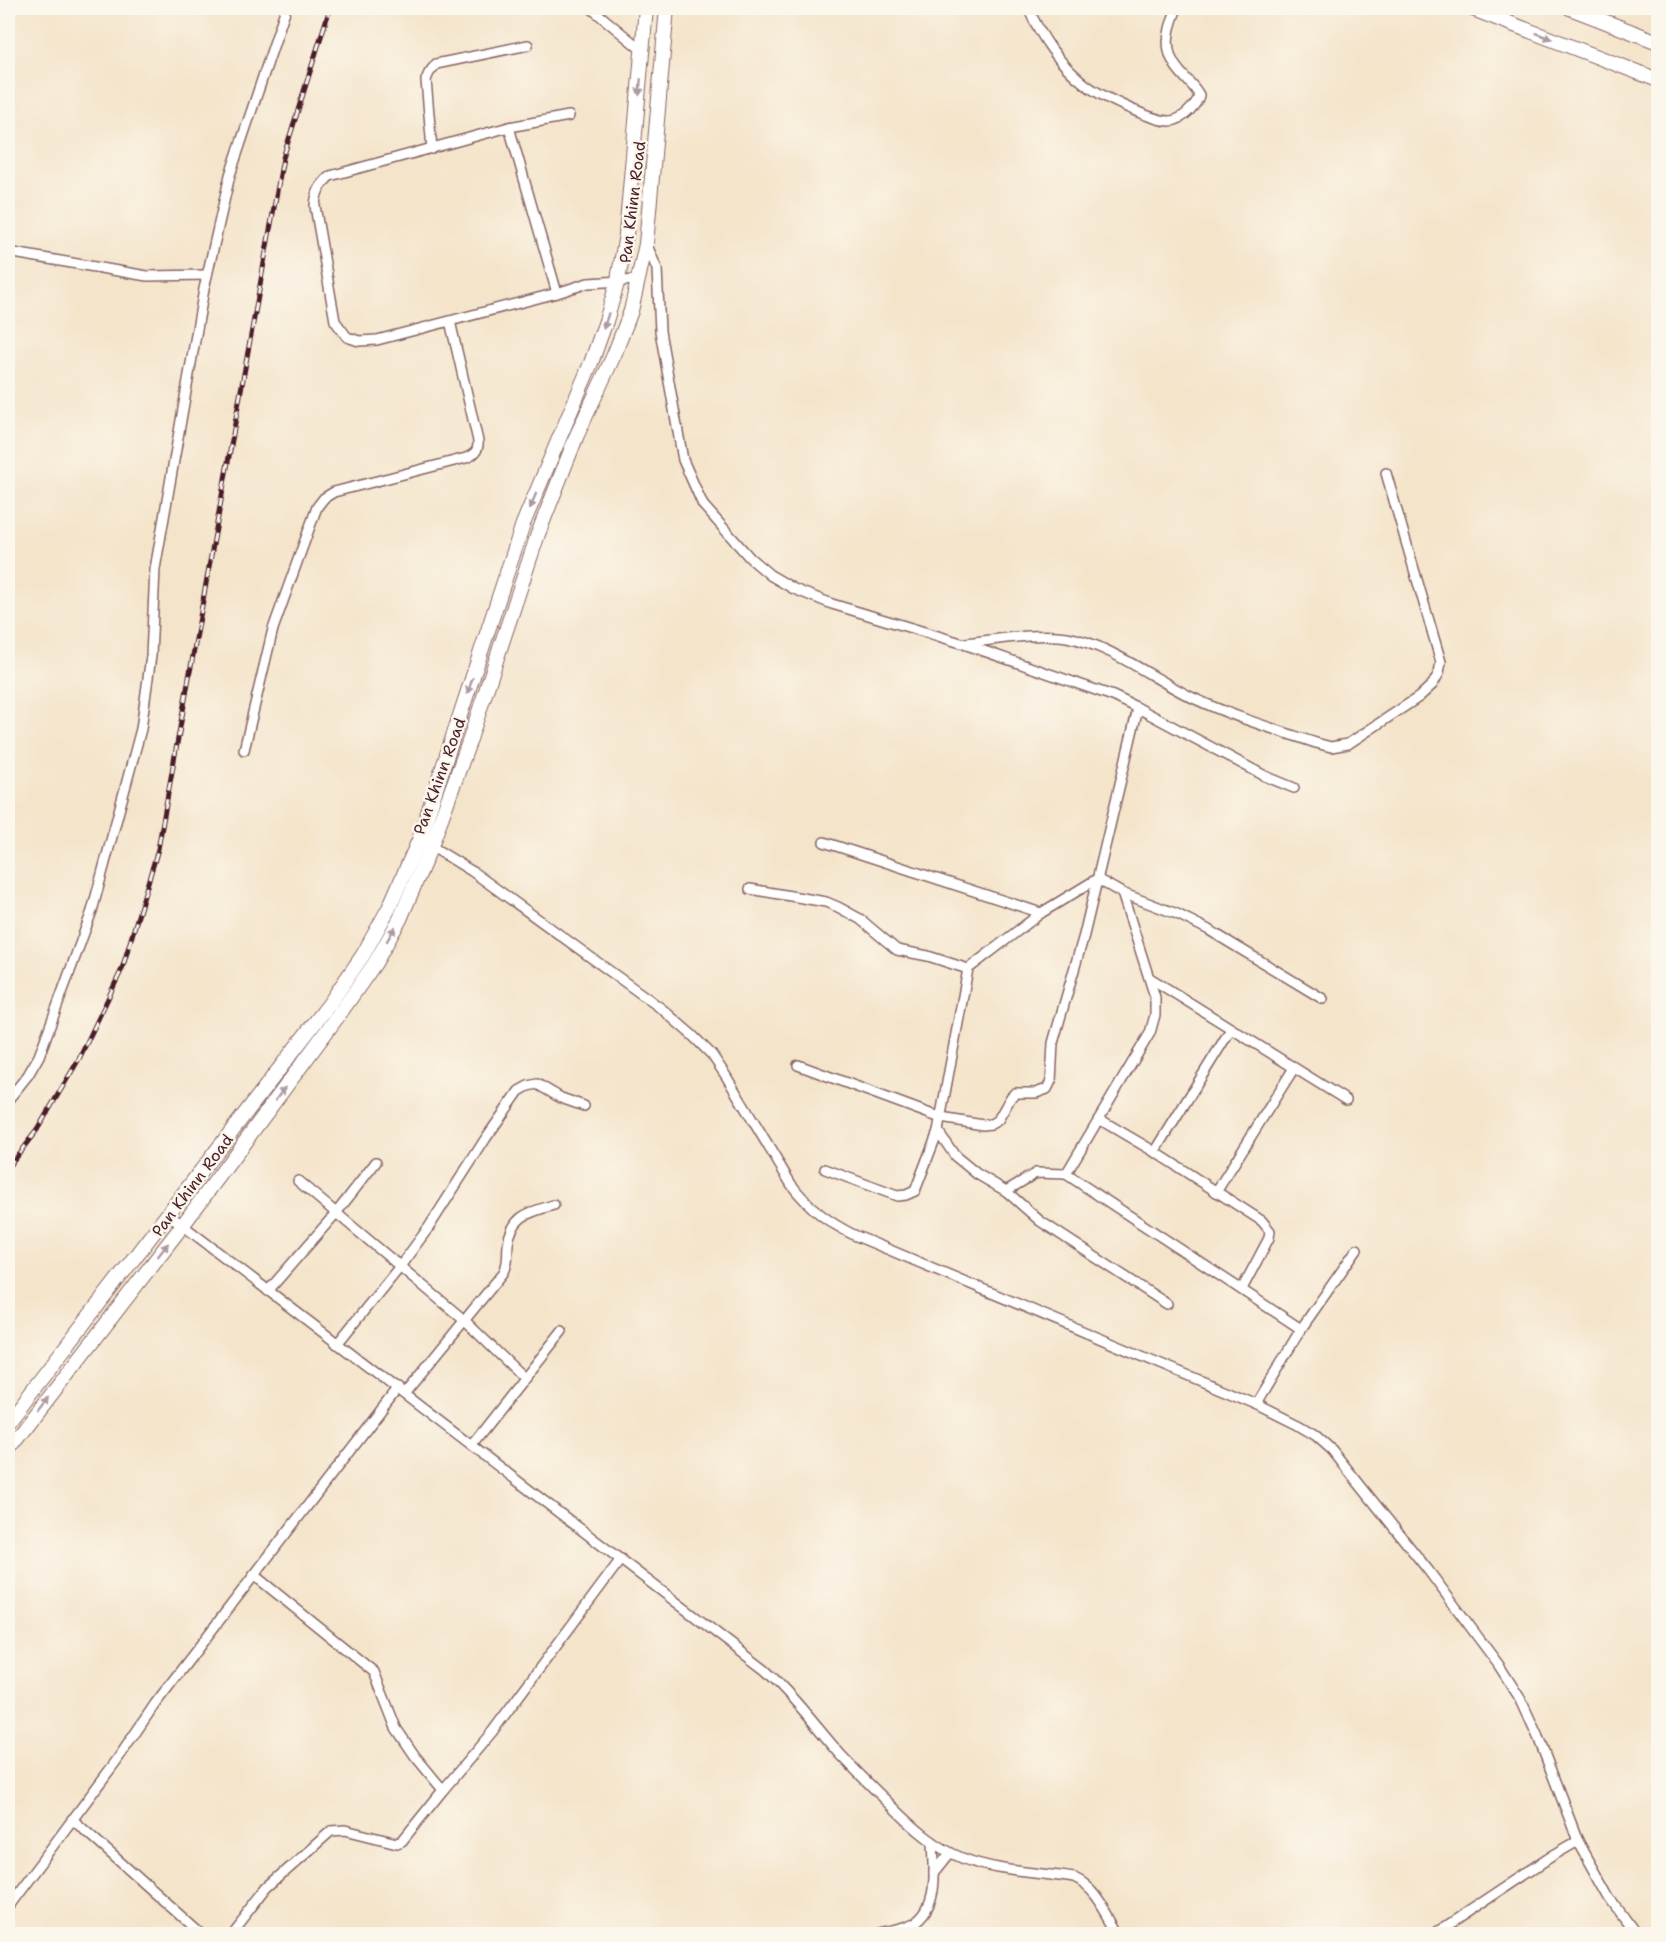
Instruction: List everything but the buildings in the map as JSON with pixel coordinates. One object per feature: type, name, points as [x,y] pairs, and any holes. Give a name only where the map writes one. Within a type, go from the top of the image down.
[{"type":"main road","name":"Pan Khinn Road","points":[[8,1450],[182,1226],[375,963],[400,919],[523,524],[591,363],[618,280],[626,236],[646,8]]},
{"type":"main road","name":"Pan Khinn Road","points":[[8,1422],[330,1003],[363,955],[425,843],[469,742],[538,534],[577,435],[614,355],[631,310],[646,244],[667,8]]},
{"type":"main road","points":[[1470,8],[1659,80]]},
{"type":"main road","points":[[1570,8],[1659,42]]},
{"type":"street","points":[[8,1100],[28,1075],[39,1056],[92,911],[141,729],[151,656],[155,569],[207,275],[231,175],[286,8]]},
{"type":"street","points":[[591,8],[643,51]]},
{"type":"street","points":[[1028,8],[1050,49],[1086,85],[1127,108],[1167,121],[1177,120],[1186,114],[1198,100],[1198,95],[1168,54],[1167,40],[1177,8]]},
{"type":"street","points":[[432,149],[426,80],[436,64],[528,45]]},
{"type":"street","points":[[569,116],[509,127],[330,176],[320,185],[316,194],[315,206],[335,321],[347,338],[359,341],[377,340],[588,283],[638,280]]},
{"type":"street","points":[[509,127],[556,293]]},
{"type":"street","points":[[646,244],[657,269],[660,331],[682,460],[703,505],[750,558],[770,575],[794,589],[832,604],[961,643],[1113,696],[1264,776],[1294,788]]},
{"type":"street","points":[[8,252],[139,275],[207,275]]},
{"type":"street","points":[[244,750],[273,629],[317,507],[324,498],[334,492],[466,458],[472,456],[476,451],[478,441],[450,321]]},
{"type":"street","points":[[961,643],[1044,636],[1066,637],[1088,643],[1183,693],[1225,712],[1331,747],[1348,744],[1419,698],[1433,684],[1441,663],[1386,473]]},
{"type":"street","points":[[798,1065],[941,1118],[983,1125],[998,1120],[1015,1093],[1042,1092],[1049,1086],[1053,1043],[1084,935],[1138,708]]},
{"type":"street","points":[[824,842],[1041,913]]},
{"type":"street","points":[[425,843],[473,872],[662,1009],[692,1035],[712,1055],[726,1076],[791,1185],[801,1198],[825,1219],[854,1235],[1256,1404],[1315,1435],[1332,1450],[1428,1570],[1498,1664],[1521,1700],[1538,1737],[1578,1841],[1610,1898],[1636,1935]]},
{"type":"street","points":[[1097,879],[1122,893],[1177,914],[1209,930],[1323,999]]},
{"type":"street","points":[[825,1169],[897,1196],[915,1191],[938,1131],[968,969],[1041,913],[1097,879]]},
{"type":"street","points":[[750,890],[826,902],[860,919],[897,950],[928,956],[968,969]]},
{"type":"street","points":[[1066,1174],[1150,1033],[1155,1015],[1155,997],[1150,978],[1122,893]]},
{"type":"street","points":[[1150,978],[1346,1100]]},
{"type":"street","points":[[1155,1152],[1231,1029]]},
{"type":"street","points":[[1216,1192],[1294,1068]]},
{"type":"street","points":[[337,1344],[429,1227],[519,1091],[537,1084],[561,1098],[584,1106]]},
{"type":"street","points":[[1099,1119],[1262,1221],[1270,1231],[1269,1238],[1242,1289]]},
{"type":"street","points":[[938,1131],[955,1156],[1006,1191],[1040,1221],[1167,1304]]},
{"type":"street","points":[[268,1291],[337,1212],[376,1162]]},
{"type":"street","points":[[1006,1191],[1036,1173],[1066,1174],[1301,1329]]},
{"type":"street","points":[[298,1181],[401,1265],[464,1320],[524,1378]]},
{"type":"street","points":[[8,1906],[155,1704],[254,1575],[401,1391],[504,1272],[509,1241],[518,1220],[524,1214],[554,1205]]},
{"type":"street","points":[[168,1214],[621,1559],[778,1682],[842,1755],[905,1819],[933,1842],[978,1864],[1074,1878],[1083,1882],[1092,1890],[1120,1935]]},
{"type":"street","points":[[1256,1404],[1301,1329],[1357,1249]]},
{"type":"street","points":[[472,1445],[562,1331]]},
{"type":"street","points":[[231,1935],[268,1887],[331,1831],[345,1830],[397,1843],[402,1841],[492,1732],[621,1559]]},
{"type":"street","points":[[254,1575],[374,1672],[396,1728],[443,1790]]},
{"type":"street","points":[[72,1820],[201,1935]]},
{"type":"street","points":[[1435,1935],[1578,1841]]},
{"type":"street","points":[[877,1935],[910,1926],[921,1917],[930,1902],[934,1889],[933,1842]]},
{"type":"street","points":[[934,1873],[950,1852]]},
{"type":"railway","points":[[8,1167],[37,1130],[79,1059],[122,969],[158,849],[283,158],[330,8]]}]
